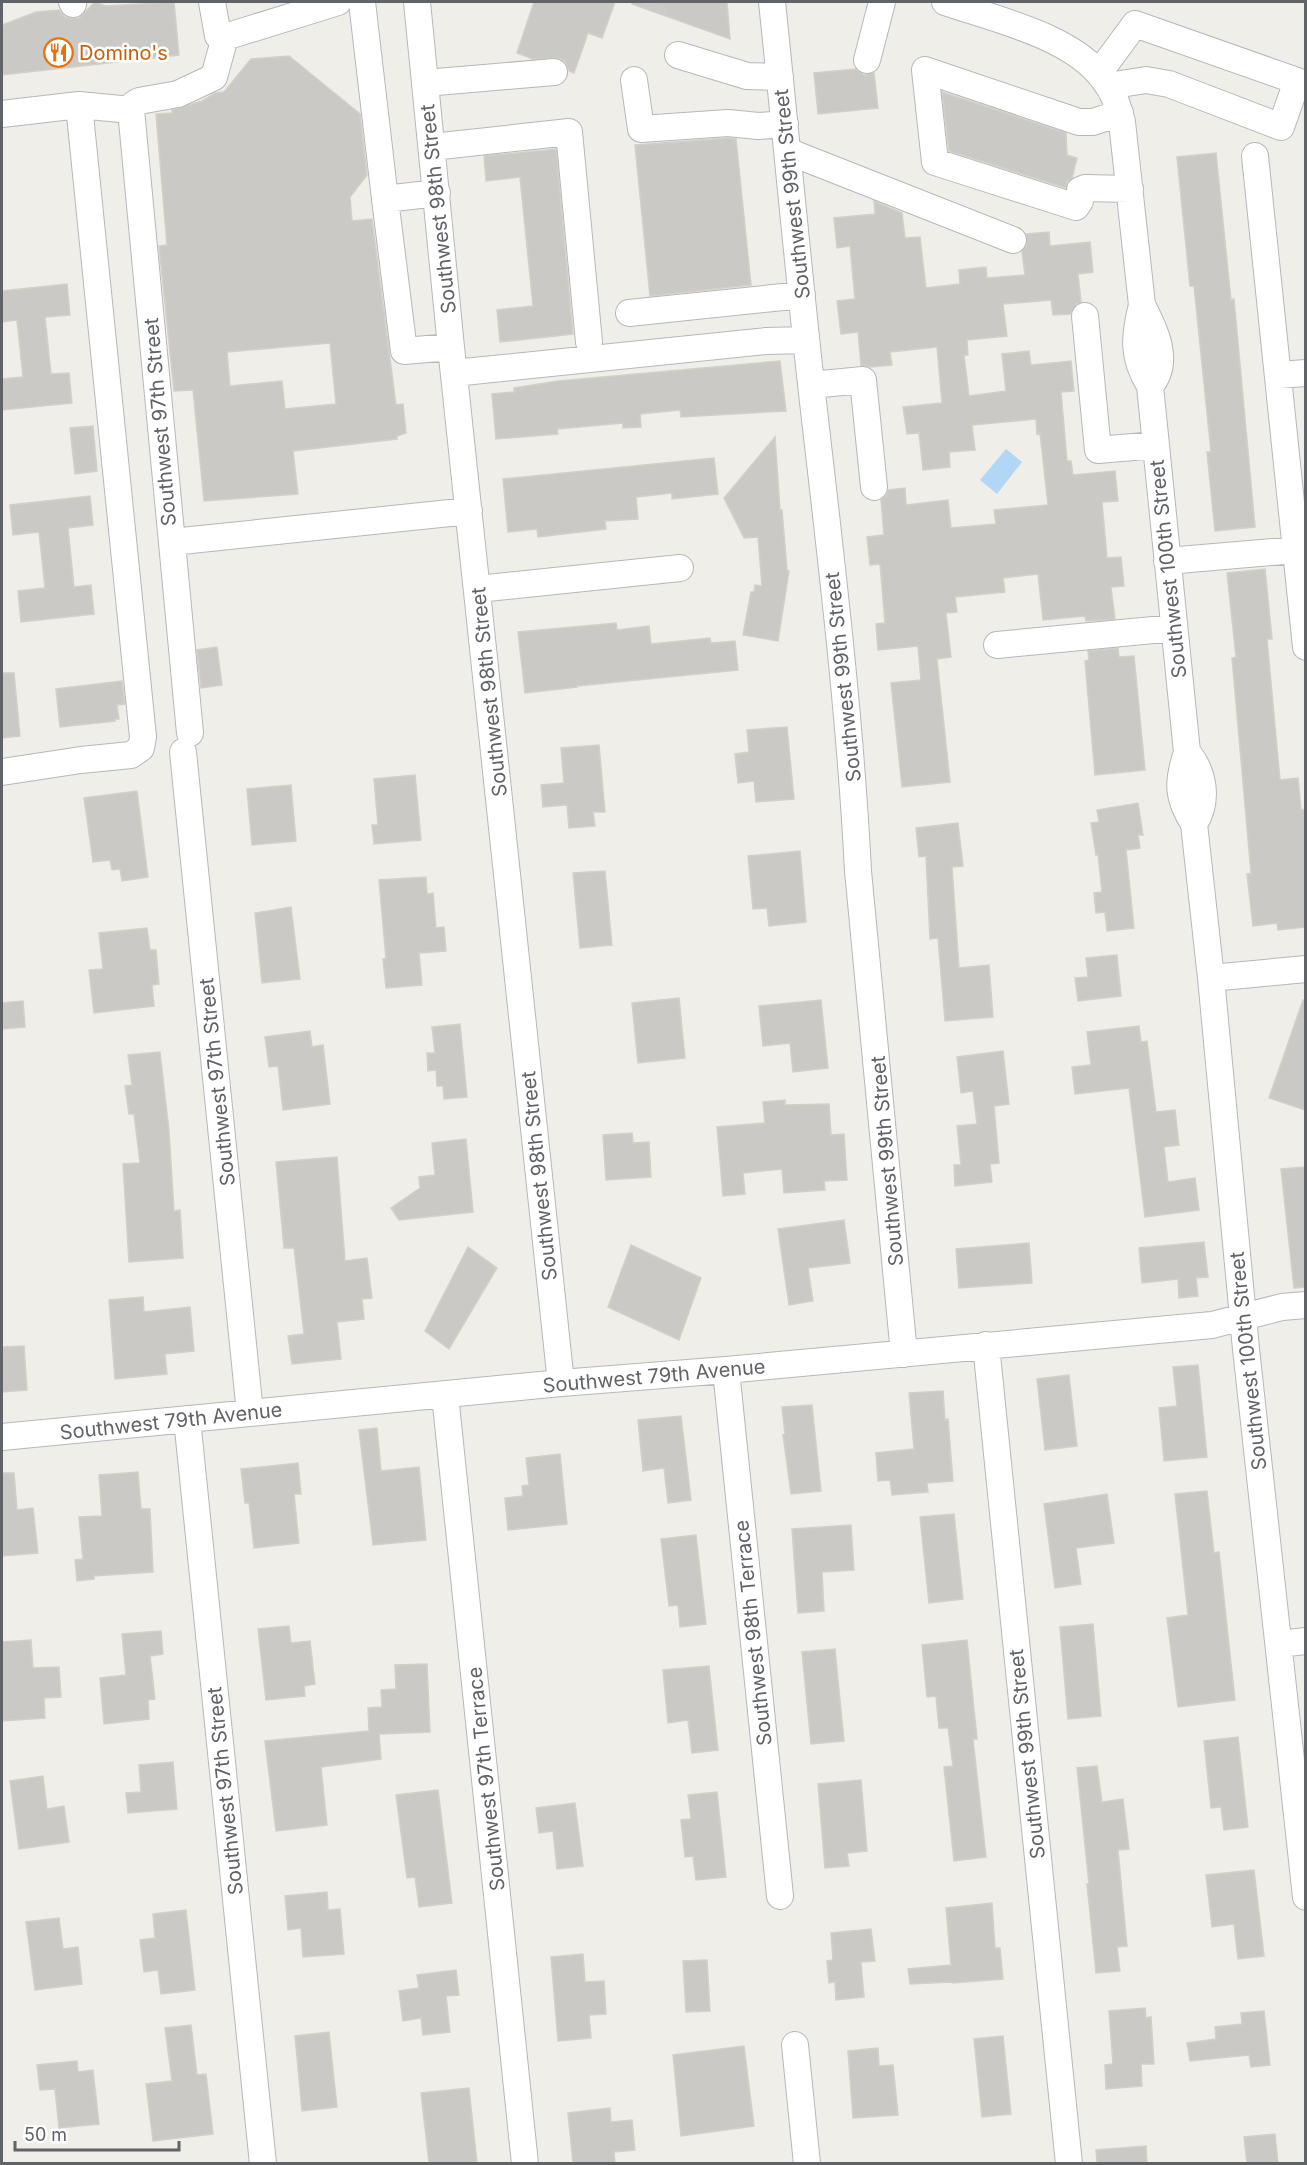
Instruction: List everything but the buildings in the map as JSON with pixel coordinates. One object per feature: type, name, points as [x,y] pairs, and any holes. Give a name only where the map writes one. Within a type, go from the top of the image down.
[{"type":"street","points":[[212,2],[218,36],[225,37],[338,2]]},
{"type":"street","points":[[362,2],[404,351],[452,348]]},
{"type":"street","name":"Southwest 98th Street","points":[[417,2],[561,1383]]},
{"type":"street","name":"Southwest 99th Street","points":[[772,2],[843,674],[854,790],[858,871],[904,1354]]},
{"type":"street","points":[[867,60],[882,2]]},
{"type":"street","points":[[945,2],[1053,40],[1081,57],[1104,79],[1146,80],[1169,84],[1281,127],[1298,81],[1135,24],[1104,79]]},
{"type":"street","points":[[2,114],[79,105],[131,110],[139,101],[178,94],[214,77],[225,37]]},
{"type":"street","points":[[678,55],[747,76],[780,77]]},
{"type":"street","points":[[1120,113],[1093,122],[1079,122],[925,70],[934,162],[1076,207],[1080,201],[1080,190],[1085,188],[1130,189]]},
{"type":"street","points":[[425,83],[554,72]]},
{"type":"street","name":"Southwest 100th Street","points":[[1104,79],[1114,95],[1120,113],[1126,146],[1142,305],[1137,324],[1136,349],[1141,371],[1150,386],[1186,752],[1179,789],[1185,810],[1194,825],[1243,1317],[1305,1897]]},
{"type":"street","points":[[634,80],[642,129],[728,123],[758,126],[784,124]]},
{"type":"street","points":[[2,772],[131,755],[141,748],[143,736],[79,105]]},
{"type":"street","name":"Southwest 97th Street","points":[[131,110],[250,1413]]},
{"type":"street","points":[[432,147],[569,132],[589,342]]},
{"type":"street","points":[[787,151],[1013,240]]},
{"type":"street","points":[[1255,156],[1301,549],[1305,647]]},
{"type":"street","points":[[385,199],[437,193]]},
{"type":"street","points":[[629,313],[802,295]]},
{"type":"street","points":[[1085,316],[1098,450],[1156,445]]},
{"type":"street","points":[[454,373],[752,342],[806,340]]},
{"type":"street","points":[[1279,375],[1305,373]]},
{"type":"street","points":[[811,385],[863,380],[874,487]]},
{"type":"street","points":[[172,542],[469,511]]},
{"type":"street","points":[[1167,561],[1301,549]]},
{"type":"street","points":[[478,589],[680,568]]},
{"type":"street","points":[[997,645],[1174,628]]},
{"type":"street","points":[[1211,978],[1305,969]]},
{"type":"street","name":"Southwest 79th Avenue","points":[[2,1437],[561,1383],[1212,1325],[1282,1307],[1305,1305]]},
{"type":"street","name":"Southwest 99th Street","points":[[986,1345],[1069,2163]]},
{"type":"street","name":"Southwest 98th Terrace","points":[[726,1370],[780,1896]]},
{"type":"street","name":"Southwest 97th Terrace","points":[[445,1395],[525,2163]]},
{"type":"street","name":"Southwest 97th Street","points":[[187,1419],[263,2163]]},
{"type":"street","points":[[1279,1644],[1305,1641]]},
{"type":"street","points":[[795,2045],[807,2163]]},
{"type":"water","points":[[1006,449],[1022,462],[997,494],[980,480]]},
{"type":"tunnel","points":[[653,11],[656,2]]},
{"type":"place","name":"Domino's","points":[[58,53]]}]
